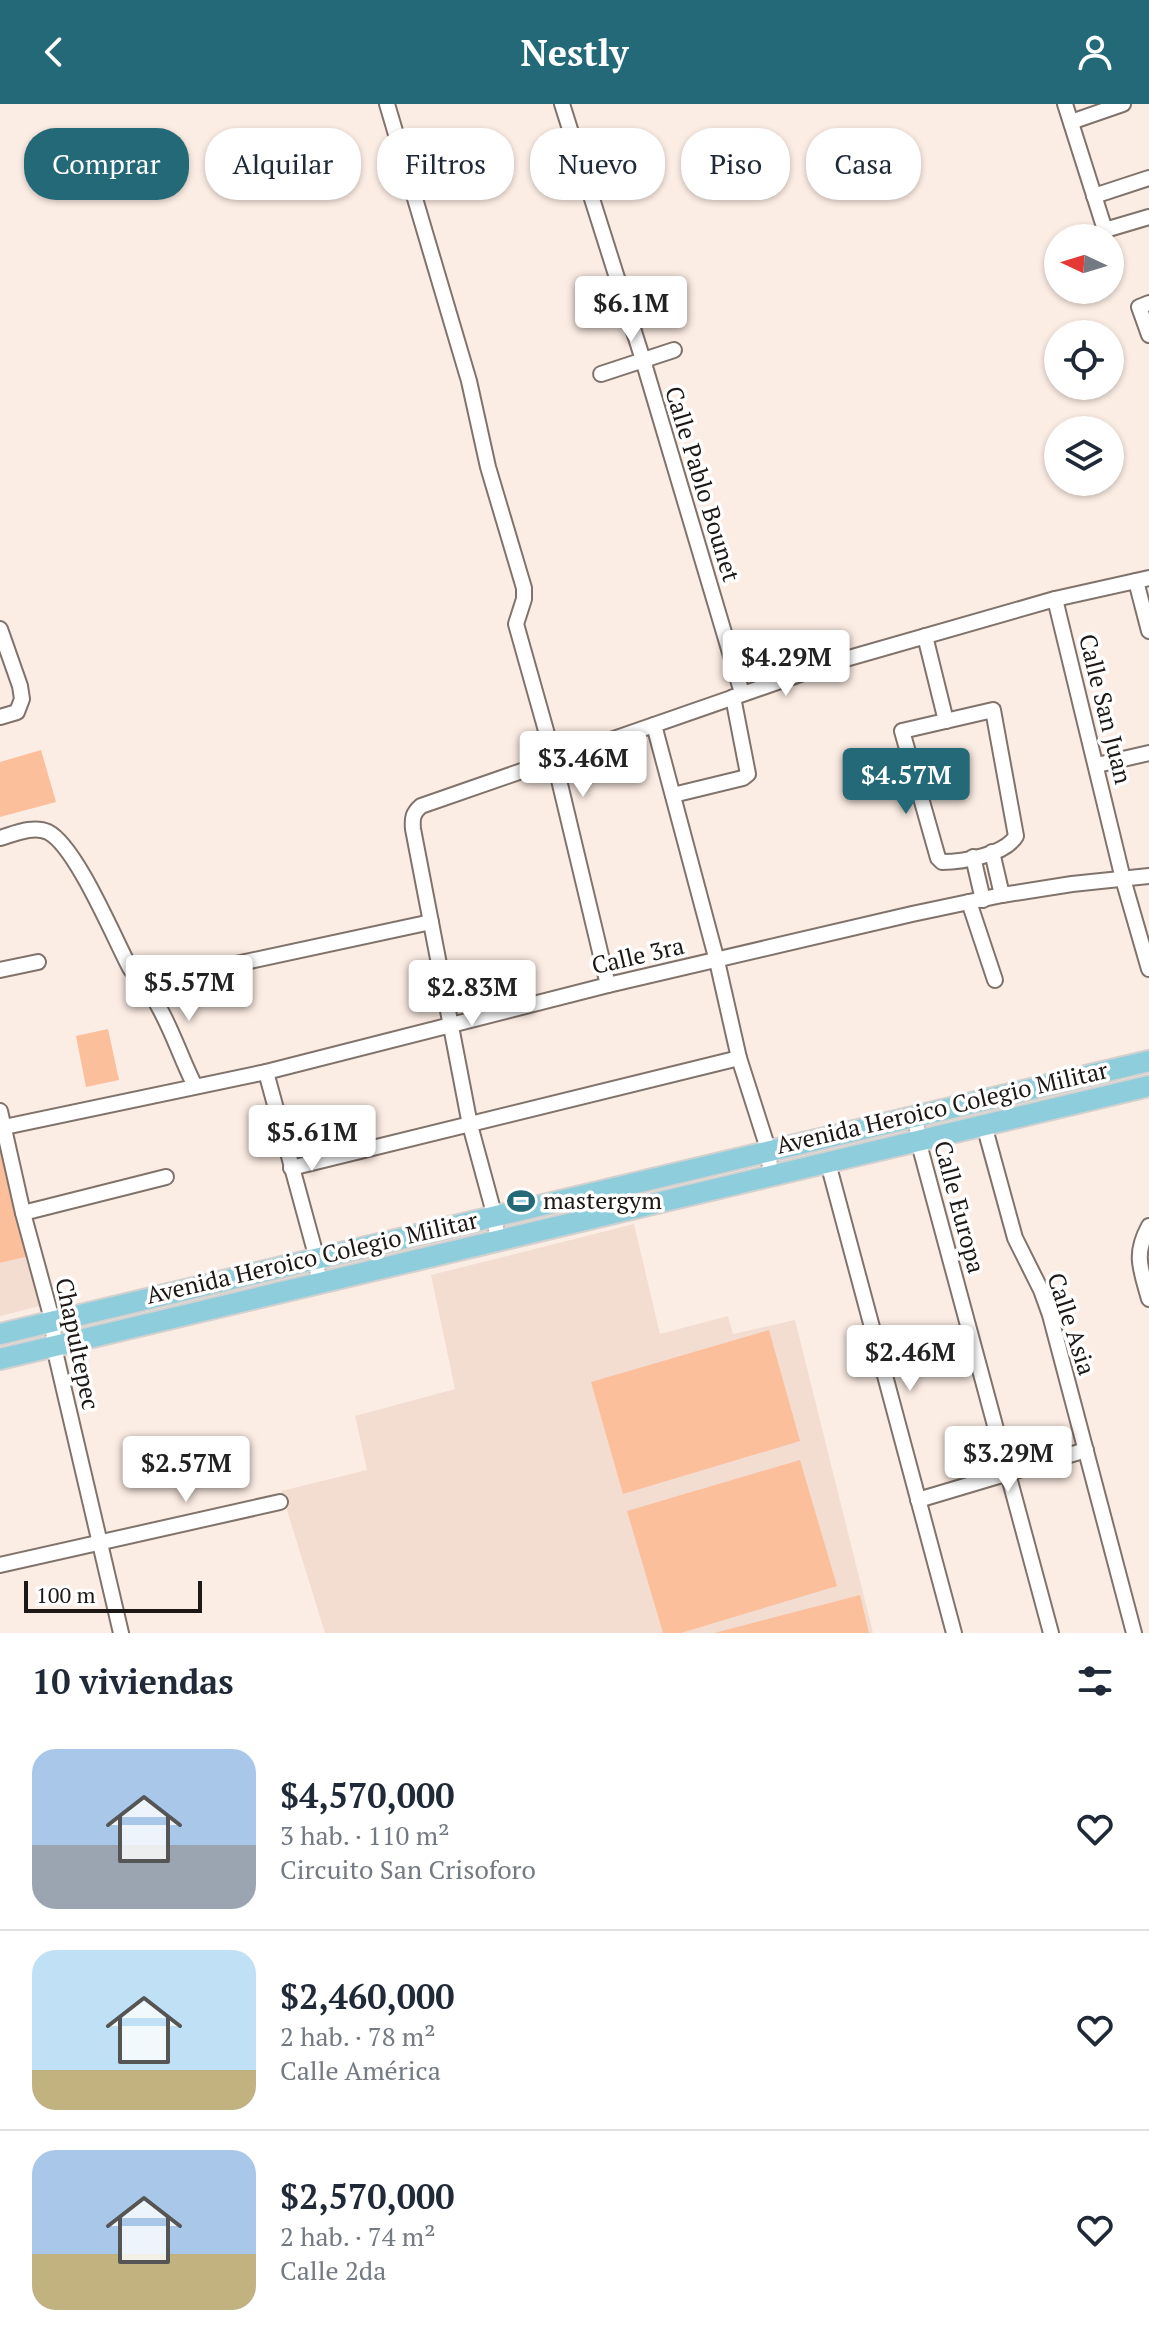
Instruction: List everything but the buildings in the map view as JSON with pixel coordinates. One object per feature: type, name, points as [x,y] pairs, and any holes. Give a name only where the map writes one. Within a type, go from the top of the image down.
[{"type":"main road","name":"Avenida Heroico Colegio Militar","points":[[0,1334],[1149,1061]]},
{"type":"main road","name":"Avenida Heroico Colegio Militar","points":[[0,1359],[1149,1086]]},
{"type":"street","points":[[387,104],[469,381],[488,467],[524,588],[516,624],[554,759],[608,985]]},
{"type":"street","name":"Calle Pablo Bounet","points":[[562,104],[643,360],[738,695],[748,774],[743,778],[673,795]]},
{"type":"street","points":[[1065,104],[1105,230],[1149,217]]},
{"type":"street","points":[[1071,122],[1123,104]]},
{"type":"street","points":[[1094,196],[1149,178]]},
{"type":"street","points":[[1149,303],[1139,307],[1149,335]]},
{"type":"street","points":[[601,374],[674,350]]},
{"type":"street","points":[[497,1240],[495,1217],[470,1125],[413,829],[413,815],[421,806],[835,662],[1055,599],[1143,580],[1149,631]]},
{"type":"street","name":"Calle San Juan","points":[[1055,599],[1123,879],[1149,969]]},
{"type":"street","points":[[0,629],[22,699],[17,712],[0,717]]},
{"type":"street","points":[[925,636],[946,721]]},
{"type":"street","points":[[993,710],[1016,833],[1013,841],[992,852],[946,862],[938,858],[902,731],[993,710]]},
{"type":"street","points":[[654,725],[717,961],[739,1058],[769,1152],[770,1175]]},
{"type":"street","points":[[1097,765],[1149,753]]},
{"type":"street","points":[[0,838],[34,829],[50,833],[57,839],[111,924],[131,969],[152,995],[195,1086]]},
{"type":"street","points":[[992,852],[1002,895]]},
{"type":"street","points":[[973,857],[976,901],[995,980]]},
{"type":"street","name":"Calle 3ra","points":[[2,1127],[266,1072],[608,985],[1002,895],[1149,876]]},
{"type":"street","points":[[143,984],[431,922]]},
{"type":"street","points":[[0,970],[38,962]]},
{"type":"street","points":[[291,1168],[739,1058]]},
{"type":"street","points":[[266,1072],[317,1259],[318,1282]]},
{"type":"street","name":"Chapultepec","points":[[0,1111],[23,1213],[53,1323],[54,1347],[121,1633]]},
{"type":"street","name":"Calle Europa","points":[[916,1116],[918,1140],[1051,1633]]},
{"type":"street","name":"Calle Asia","points":[[984,1125],[1015,1238],[1050,1315],[1134,1633]]},
{"type":"street","points":[[828,1163],[954,1633]]},
{"type":"street","points":[[23,1213],[166,1177]]},
{"type":"street","points":[[1148,1231],[1140,1241],[1138,1259],[1149,1299]]},
{"type":"street","points":[[918,1500],[1086,1450]]},
{"type":"street","points":[[0,1565],[280,1502]]},
{"type":"shaded area","points":[[41,750],[56,802],[0,817],[0,762]]},
{"type":"shaded area","points":[[108,1029],[119,1080],[86,1087],[76,1036]]},
{"type":"shaded area","points":[[0,1139],[29,1256],[0,1263]]},
{"type":"shaded area","points":[[634,1224],[660,1334],[728,1316],[733,1334],[795,1320],[873,1633],[325,1633],[281,1491],[367,1470],[355,1416],[455,1389],[431,1275]]},
{"type":"shaded area","points":[[29,1256],[40,1306],[0,1316],[0,1263]]},
{"type":"shaded area","points":[[769,1330],[800,1441],[623,1494],[591,1382]]},
{"type":"shaded area","points":[[800,1460],[837,1586],[681,1633],[663,1633],[627,1511]]},
{"type":"shaded area","points":[[860,1595],[869,1633],[714,1633]]},
{"type":"place","name":"mastergym","points":[[521,1201]]}]
